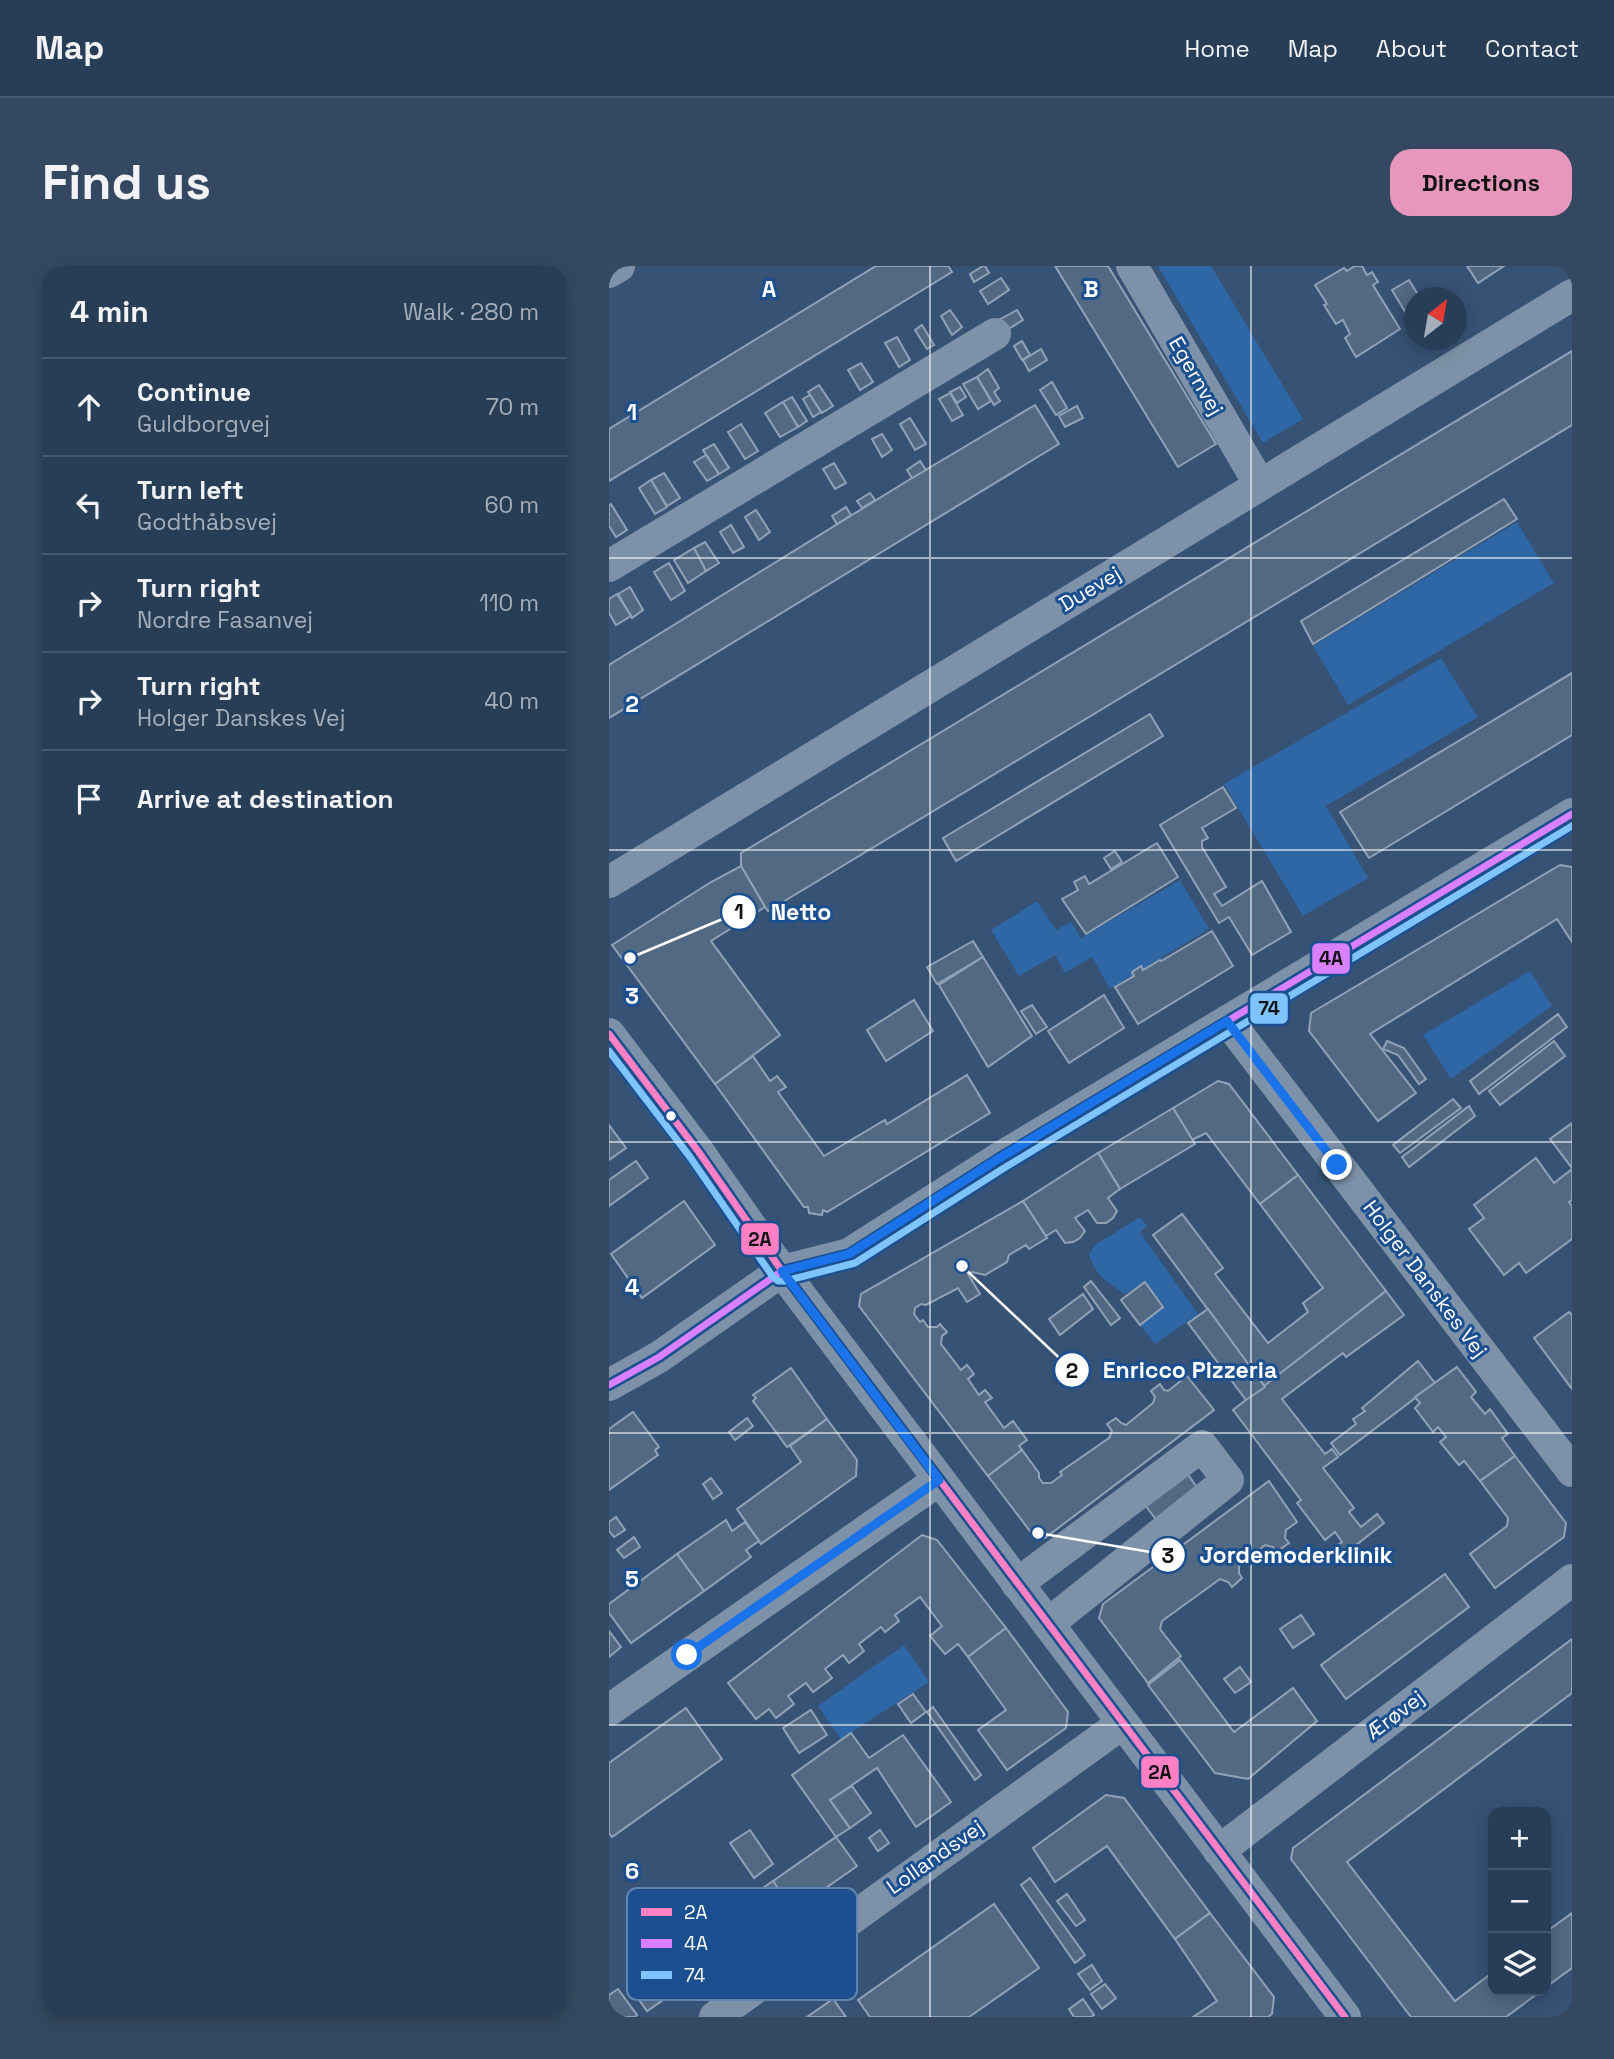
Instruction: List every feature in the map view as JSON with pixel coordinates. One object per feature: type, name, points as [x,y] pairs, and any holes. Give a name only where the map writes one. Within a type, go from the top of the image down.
[{"type":"street","points":[[609,272],[619,266]]},
{"type":"street","name":"Egernvej","points":[[1132,266],[1260,485]]},
{"type":"street","name":"Duevej","points":[[609,883],[1572,295]]},
{"type":"street","points":[[609,566],[995,334]]},
{"type":"street","points":[[609,1385],[659,1357],[782,1271],[849,1254],[998,1159],[1572,814]]},
{"type":"street","name":"Holger Danskes Vej","points":[[1227,1021],[1572,1471]]},
{"type":"street","points":[[609,1034],[698,1151],[782,1271],[1342,2016]]},
{"type":"street","points":[[1017,1584],[1202,1446],[1229,1480],[1048,1624]]},
{"type":"street","points":[[609,1710],[939,1480]]},
{"type":"street","name":"Ærøvej","points":[[1219,1851],[1572,1580]]},
{"type":"street","name":"Lollandsvej","points":[[857,1915],[1123,1723]]},
{"type":"street","name":"Lollandsvej","points":[[715,2017],[739,2000]]},
{"type":"shaded area","points":[[1158,266],[1211,266],[1303,419],[1263,443]]},
{"type":"shaded area","points":[[1517,522],[1554,583],[1348,705],[1313,646]]},
{"type":"shaded area","points":[[1441,658],[1478,717],[1326,806],[1368,878],[1303,916],[1224,784]]},
{"type":"shaded area","points":[[1180,880],[1209,929],[1110,989],[1092,957],[1065,973],[1055,955],[1019,976],[991,930],[1037,901],[1056,930],[1071,922],[1081,938]]},
{"type":"shaded area","points":[[1530,971],[1552,1006],[1451,1079],[1423,1035]]},
{"type":"shaded area","points":[[1140,1217],[1147,1226],[1140,1232],[1198,1314],[1155,1344],[1140,1325],[1164,1306],[1145,1282],[1125,1294],[1113,1286],[1098,1273],[1089,1254],[1095,1245]]},
{"type":"shaded area","points":[[904,1645],[929,1682],[841,1739],[818,1706]]},
{"type":"building","points":[[876,266],[948,266],[952,272],[609,481],[609,429]]},
{"type":"building","points":[[983,266],[989,273],[974,282],[970,274]]},
{"type":"building","points":[[1055,266],[1108,266],[1216,444],[1178,467]]},
{"type":"building","points":[[1355,266],[1362,266],[1367,275],[1372,272],[1378,282],[1373,285],[1400,329],[1356,357],[1345,338],[1350,334],[1343,320],[1336,324],[1315,285],[1344,268],[1347,271]]},
{"type":"building","points":[[1467,266],[1504,266],[1478,283]]},
{"type":"building","points":[[1001,278],[1009,290],[988,304],[980,291]]},
{"type":"building","points":[[1409,280],[1413,287],[1404,287],[1404,310],[1392,290]]},
{"type":"building","points":[[950,310],[962,327],[952,335],[941,316]]},
{"type":"building","points":[[1017,310],[1023,320],[1005,331],[999,320]]},
{"type":"building","points":[[922,325],[934,345],[927,349],[915,330]]},
{"type":"building","points":[[897,337],[910,360],[899,367],[885,343]]},
{"type":"building","points":[[1022,341],[1030,355],[1022,360],[1014,346]]},
{"type":"building","points":[[1041,349],[1047,360],[1029,371],[1023,360]]},
{"type":"building","points":[[1572,351],[1572,425],[768,911],[765,907],[741,866],[741,853]]},
{"type":"building","points":[[861,363],[873,382],[860,390],[848,370]]},
{"type":"building","points":[[988,369],[999,388],[994,392],[1000,401],[994,405],[977,377]]},
{"type":"building","points":[[977,377],[991,401],[978,409],[963,384]]},
{"type":"building","points":[[1052,382],[1067,408],[1056,415],[1040,390]]},
{"type":"building","points":[[819,385],[833,406],[822,413],[808,392]]},
{"type":"building","points":[[960,387],[966,397],[957,403],[950,392]]},
{"type":"building","points":[[950,393],[963,415],[952,421],[939,399]]},
{"type":"building","points":[[810,395],[821,412],[813,417],[803,399]]},
{"type":"building","points":[[792,397],[807,421],[798,427],[783,402]]},
{"type":"building","points":[[783,402],[798,427],[780,437],[765,413]]},
{"type":"building","points":[[1035,405],[1059,444],[609,718],[609,665]]},
{"type":"building","points":[[1077,406],[1083,418],[1065,427],[1059,416]]},
{"type":"building","points":[[910,418],[926,444],[915,450],[900,424]]},
{"type":"building","points":[[741,424],[758,451],[745,459],[728,432]]},
{"type":"building","points":[[882,434],[892,450],[882,457],[872,439]]},
{"type":"building","points":[[714,444],[729,468],[719,474],[703,450]]},
{"type":"building","points":[[706,455],[719,474],[707,481],[694,462]]},
{"type":"building","points":[[920,461],[926,470],[912,478],[907,470]]},
{"type":"building","points":[[834,463],[846,483],[835,489],[823,469]]},
{"type":"building","points":[[664,473],[680,498],[667,506],[651,480]]},
{"type":"building","points":[[651,480],[667,507],[655,514],[639,488]]},
{"type":"building","points":[[870,493],[875,500],[862,508],[857,501]]},
{"type":"building","points":[[1504,499],[1517,519],[1313,644],[1301,621]]},
{"type":"building","points":[[611,504],[627,530],[616,537],[609,526]]},
{"type":"building","points":[[846,507],[851,515],[837,524],[832,516]]},
{"type":"building","points":[[756,510],[770,532],[759,540],[745,517]]},
{"type":"building","points":[[731,525],[744,547],[733,553],[720,532]]},
{"type":"building","points":[[705,542],[719,563],[706,571],[694,548]]},
{"type":"building","points":[[694,548],[706,571],[688,583],[674,560]]},
{"type":"building","points":[[669,563],[685,591],[671,600],[654,572]]},
{"type":"building","points":[[630,587],[643,610],[632,618],[618,594]]},
{"type":"building","points":[[617,594],[631,616],[616,625],[609,613],[609,599]]},
{"type":"building","points":[[1572,673],[1572,735],[1369,858],[1340,812]]},
{"type":"building","points":[[1150,714],[1163,736],[956,861],[943,838]]},
{"type":"building","points":[[1223,787],[1236,808],[1202,828],[1208,838],[1202,841],[1202,847],[1226,887],[1214,894],[1222,906],[1262,881],[1291,932],[1252,955],[1229,917],[1219,923],[1160,825]]},
{"type":"building","points":[[1157,843],[1178,877],[1086,934],[1062,899],[1078,890],[1074,882],[1085,876],[1089,884]]},
{"type":"building","points":[[1115,851],[1122,862],[1111,869],[1104,858]]},
{"type":"building","points":[[1560,865],[1572,867],[1572,942],[1557,919],[1370,1034],[1416,1093],[1378,1121],[1309,1031],[1311,1013]]},
{"type":"building","points":[[741,866],[765,907],[711,941],[780,1035],[715,1084],[612,945]]},
{"type":"building","points":[[1212,931],[1233,966],[1138,1024],[1115,987],[1134,976],[1132,972],[1141,966],[1143,970]]},
{"type":"building","points":[[973,941],[983,957],[937,984],[927,967]]},
{"type":"building","points":[[983,957],[1032,1036],[988,1067],[939,985]]},
{"type":"building","points":[[1104,995],[1124,1028],[1069,1063],[1048,1031]]},
{"type":"building","points":[[914,1000],[933,1031],[886,1061],[867,1030]]},
{"type":"building","points":[[1032,1005],[1047,1027],[1036,1034],[1021,1011]]},
{"type":"building","points":[[1558,1014],[1567,1027],[1479,1094],[1470,1081]]},
{"type":"building","points":[[1387,1041],[1404,1048],[1426,1079],[1419,1084],[1398,1055],[1383,1049]]},
{"type":"building","points":[[1554,1041],[1565,1056],[1500,1105],[1489,1091]]},
{"type":"building","points":[[753,1056],[770,1081],[777,1076],[786,1087],[778,1092],[824,1156],[885,1120],[887,1124],[967,1075],[990,1113],[827,1212],[823,1210],[822,1215],[809,1213],[808,1207],[804,1207],[715,1084]]},
{"type":"building","points":[[1218,1081],[1229,1084],[1298,1175],[1260,1204],[1206,1133],[1192,1140],[1173,1108]]},
{"type":"building","points":[[1453,1099],[1461,1108],[1400,1153],[1393,1145]]},
{"type":"building","points":[[1469,1106],[1475,1116],[1409,1167],[1402,1157]]},
{"type":"building","points":[[1173,1108],[1195,1144],[1120,1189],[1098,1153]]},
{"type":"building","points":[[1572,1123],[1572,1168],[1550,1139]]},
{"type":"building","points":[[609,1125],[626,1148],[609,1160]]},
{"type":"building","points":[[1098,1153],[1120,1189],[1108,1198],[1117,1211],[1113,1218],[1106,1223],[1097,1223],[1088,1210],[1075,1218],[1085,1231],[1080,1238],[1065,1243],[1056,1230],[1046,1236],[1023,1201]]},
{"type":"building","points":[[1536,1158],[1554,1183],[1572,1169],[1572,1200],[1569,1202],[1572,1206],[1572,1239],[1526,1273],[1519,1263],[1504,1275],[1469,1229],[1484,1218],[1474,1205]]},
{"type":"building","points":[[636,1161],[648,1178],[609,1206],[609,1180]]},
{"type":"building","points":[[1298,1175],[1386,1291],[1265,1387],[1153,1235],[1182,1214],[1223,1268],[1215,1274],[1268,1343],[1308,1312],[1303,1303],[1323,1288],[1260,1204]]},
{"type":"building","points":[[684,1201],[715,1245],[642,1298],[611,1254]]},
{"type":"building","points":[[1023,1201],[1047,1238],[1029,1249],[1026,1245],[1009,1255],[1007,1262],[985,1275],[972,1272],[968,1274],[980,1294],[967,1302],[958,1288],[926,1305],[921,1304],[915,1308],[914,1314],[928,1327],[937,1327],[940,1324],[947,1332],[942,1336],[941,1344],[961,1370],[967,1365],[974,1374],[968,1379],[979,1395],[985,1390],[992,1398],[985,1402],[1004,1428],[1013,1421],[1027,1440],[1019,1446],[1022,1450],[988,1476],[859,1306],[861,1294]]},
{"type":"building","points":[[1091,1281],[1120,1318],[1111,1325],[1084,1287]]},
{"type":"building","points":[[1145,1282],[1163,1307],[1140,1325],[1121,1300]]},
{"type":"building","points":[[1386,1291],[1404,1315],[1346,1357],[1343,1353],[1282,1399],[1325,1454],[1332,1449],[1338,1457],[1323,1468],[1354,1508],[1349,1512],[1361,1527],[1377,1514],[1384,1523],[1341,1557],[1334,1548],[1342,1542],[1335,1532],[1325,1540],[1297,1503],[1301,1500],[1233,1410]]},
{"type":"building","points":[[1083,1294],[1093,1309],[1060,1335],[1049,1319]]},
{"type":"building","points":[[1208,1309],[1265,1387],[1246,1400],[1188,1323]]},
{"type":"building","points":[[1569,1312],[1572,1315],[1572,1389],[1534,1338]]},
{"type":"building","points":[[1418,1361],[1435,1383],[1340,1455],[1331,1443],[1356,1424],[1353,1419],[1365,1411],[1362,1408]]},
{"type":"building","points":[[1457,1367],[1476,1392],[1471,1397],[1485,1414],[1490,1409],[1508,1434],[1502,1438],[1515,1456],[1480,1481],[1464,1461],[1459,1465],[1440,1442],[1446,1437],[1438,1427],[1433,1432],[1415,1408],[1420,1403],[1415,1397]]},
{"type":"building","points":[[791,1368],[827,1419],[787,1447],[753,1401],[756,1398],[753,1395]]},
{"type":"building","points":[[1187,1376],[1214,1410],[1045,1538],[1033,1535],[988,1476],[1022,1450],[1043,1483],[1051,1483],[1062,1475],[1060,1472],[1109,1438],[1112,1431],[1107,1424],[1116,1418],[1126,1425],[1153,1403],[1155,1397],[1151,1391],[1160,1384],[1168,1391]]},
{"type":"building","points":[[633,1412],[659,1447],[655,1450],[658,1455],[609,1490],[609,1429]]},
{"type":"building","points":[[747,1418],[753,1426],[735,1440],[729,1432]]},
{"type":"building","points":[[827,1419],[857,1460],[856,1476],[761,1544],[737,1509],[801,1462],[790,1446]]},
{"type":"building","points":[[1515,1456],[1566,1523],[1564,1537],[1495,1588],[1470,1554],[1507,1526],[1508,1518],[1480,1481]]},
{"type":"building","points":[[1186,1472],[1199,1490],[1158,1522],[1145,1505]]},
{"type":"building","points":[[711,1478],[722,1493],[713,1499],[703,1484]]},
{"type":"building","points":[[1269,1481],[1297,1522],[1286,1530],[1285,1538],[1289,1543],[1276,1552],[1273,1547],[1265,1545],[1239,1566],[1242,1578],[1232,1587],[1220,1579],[1162,1621],[1160,1629],[1181,1656],[1148,1683],[1099,1618],[1103,1604]]},
{"type":"building","points":[[616,1517],[625,1530],[614,1537],[609,1531],[609,1522]]},
{"type":"building","points":[[726,1520],[732,1531],[745,1522],[759,1541],[746,1550],[751,1557],[704,1591],[677,1554]]},
{"type":"building","points":[[922,1535],[937,1540],[1006,1628],[968,1657],[958,1644],[945,1654],[930,1636],[942,1626],[920,1597],[895,1615],[899,1621],[885,1632],[881,1627],[859,1644],[864,1651],[849,1663],[843,1655],[825,1669],[832,1678],[813,1692],[806,1683],[788,1696],[794,1704],[776,1718],[769,1709],[756,1719],[728,1683]]},
{"type":"building","points":[[634,1537],[640,1547],[624,1558],[617,1550]]},
{"type":"building","points":[[677,1554],[704,1591],[631,1643],[609,1613],[609,1604]]},
{"type":"building","points":[[1445,1574],[1469,1607],[1346,1699],[1321,1665]]},
{"type":"building","points":[[1301,1615],[1314,1634],[1293,1648],[1280,1629]]},
{"type":"building","points":[[1006,1628],[1068,1712],[1066,1728],[1007,1770],[978,1730],[1006,1710],[968,1657]]},
{"type":"building","points":[[609,1631],[621,1647],[609,1657]]},
{"type":"building","points":[[1572,1639],[1572,1693],[1347,1862],[1455,2001],[1488,1976],[1488,1996],[1534,1996],[1506,2017],[1411,2017],[1291,1859],[1293,1848]]},
{"type":"building","points":[[1180,1660],[1234,1732],[1293,1688],[1317,1721],[1248,1779],[1215,1773],[1148,1685]]},
{"type":"building","points":[[1240,1667],[1251,1682],[1235,1693],[1224,1679]]},
{"type":"building","points":[[913,1694],[926,1712],[911,1723],[898,1704]]},
{"type":"building","points":[[933,1707],[981,1775],[975,1780],[927,1712]]},
{"type":"building","points":[[686,1708],[722,1759],[612,1837],[609,1833],[609,1763]]},
{"type":"building","points":[[811,1710],[827,1735],[799,1753],[783,1728]]},
{"type":"building","points":[[851,1733],[869,1758],[903,1735],[951,1802],[916,1827],[877,1768],[830,1800],[850,1828],[836,1837],[792,1775]]},
{"type":"building","points":[[852,1786],[871,1813],[850,1828],[830,1800]]},
{"type":"building","points":[[1106,1795],[1124,1798],[1210,1913],[1175,1939],[1107,1846],[1055,1882],[1033,1848]]},
{"type":"building","points":[[750,1830],[773,1864],[754,1878],[730,1843]]},
{"type":"building","points":[[880,1830],[889,1843],[878,1851],[869,1838]]},
{"type":"building","points":[[836,1837],[857,1866],[826,1888],[778,1888],[773,1881]]},
{"type":"building","points":[[1030,1878],[1085,1955],[1075,1963],[1021,1885]]},
{"type":"building","points":[[773,1881],[778,1888],[763,1888]]},
{"type":"building","points":[[1067,1894],[1085,1920],[1076,1926],[1057,1901]]},
{"type":"building","points":[[994,1904],[1039,1968],[969,2017],[870,2017],[858,2000]]},
{"type":"building","points":[[1210,1913],[1274,1997],[1272,2014],[1268,2017],[1193,2017],[1217,2001],[1175,1939]]},
{"type":"building","points":[[1572,1913],[1572,1968],[1551,1983],[1551,1933],[1551,1928]]},
{"type":"building","points":[[1092,1965],[1102,1981],[1090,1990],[1078,1974]]},
{"type":"building","points":[[1105,1984],[1116,1998],[1102,2009],[1091,1994]]},
{"type":"building","points":[[618,1989],[637,2015],[635,2017],[609,2017],[609,1995]]},
{"type":"building","points":[[1083,1999],[1094,2015],[1074,2017],[1069,2009]]},
{"type":"building","points":[[639,2000],[663,2000],[647,2011]]},
{"type":"building","points":[[834,2000],[846,2017],[807,2017]]},
{"type":"transit line","name":"4A","points":[[609,1385],[659,1357],[782,1271],[849,1254],[998,1159],[1572,814]]},
{"type":"transit line","name":"74","points":[[609,1051],[690,1157],[773,1277],[778,1281],[785,1281],[855,1263],[1004,1168],[1572,826]]},
{"type":"transit line","name":"2A","points":[[609,1034],[698,1151],[782,1271],[1345,2017]]},
{"type":"place","name":"Netto","points":[[630,958]]},
{"type":"place","name":"Enricco Pizzeria","points":[[962,1266]]},
{"type":"place","name":"Jordemoderklinik","points":[[1038,1533]]},
{"type":"route","points":[[687,1655],[939,1480],[782,1271],[849,1254],[998,1159],[1227,1021],[1337,1165]]}]
